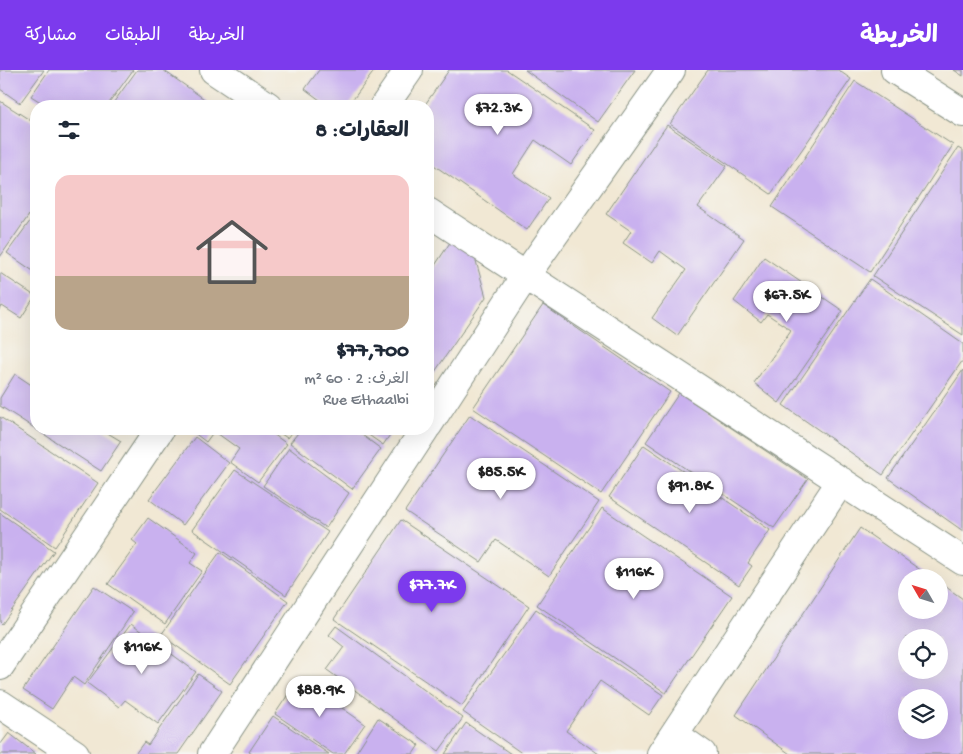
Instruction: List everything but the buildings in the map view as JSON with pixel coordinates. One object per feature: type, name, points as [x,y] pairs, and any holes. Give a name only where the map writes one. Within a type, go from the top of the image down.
[{"type":"street","points":[[214,70],[259,100]]},
{"type":"street","points":[[388,100],[409,70]]},
{"type":"street","points":[[434,416],[525,276],[671,70]]},
{"type":"street","points":[[895,70],[963,113]]},
{"type":"street","points":[[434,216],[963,560]]},
{"type":"street","points":[[0,666],[156,435]]},
{"type":"street","points":[[212,754],[421,435]]},
{"type":"street","points":[[702,754],[668,744],[841,481]]},
{"type":"street","points":[[0,704],[74,754]]}]
